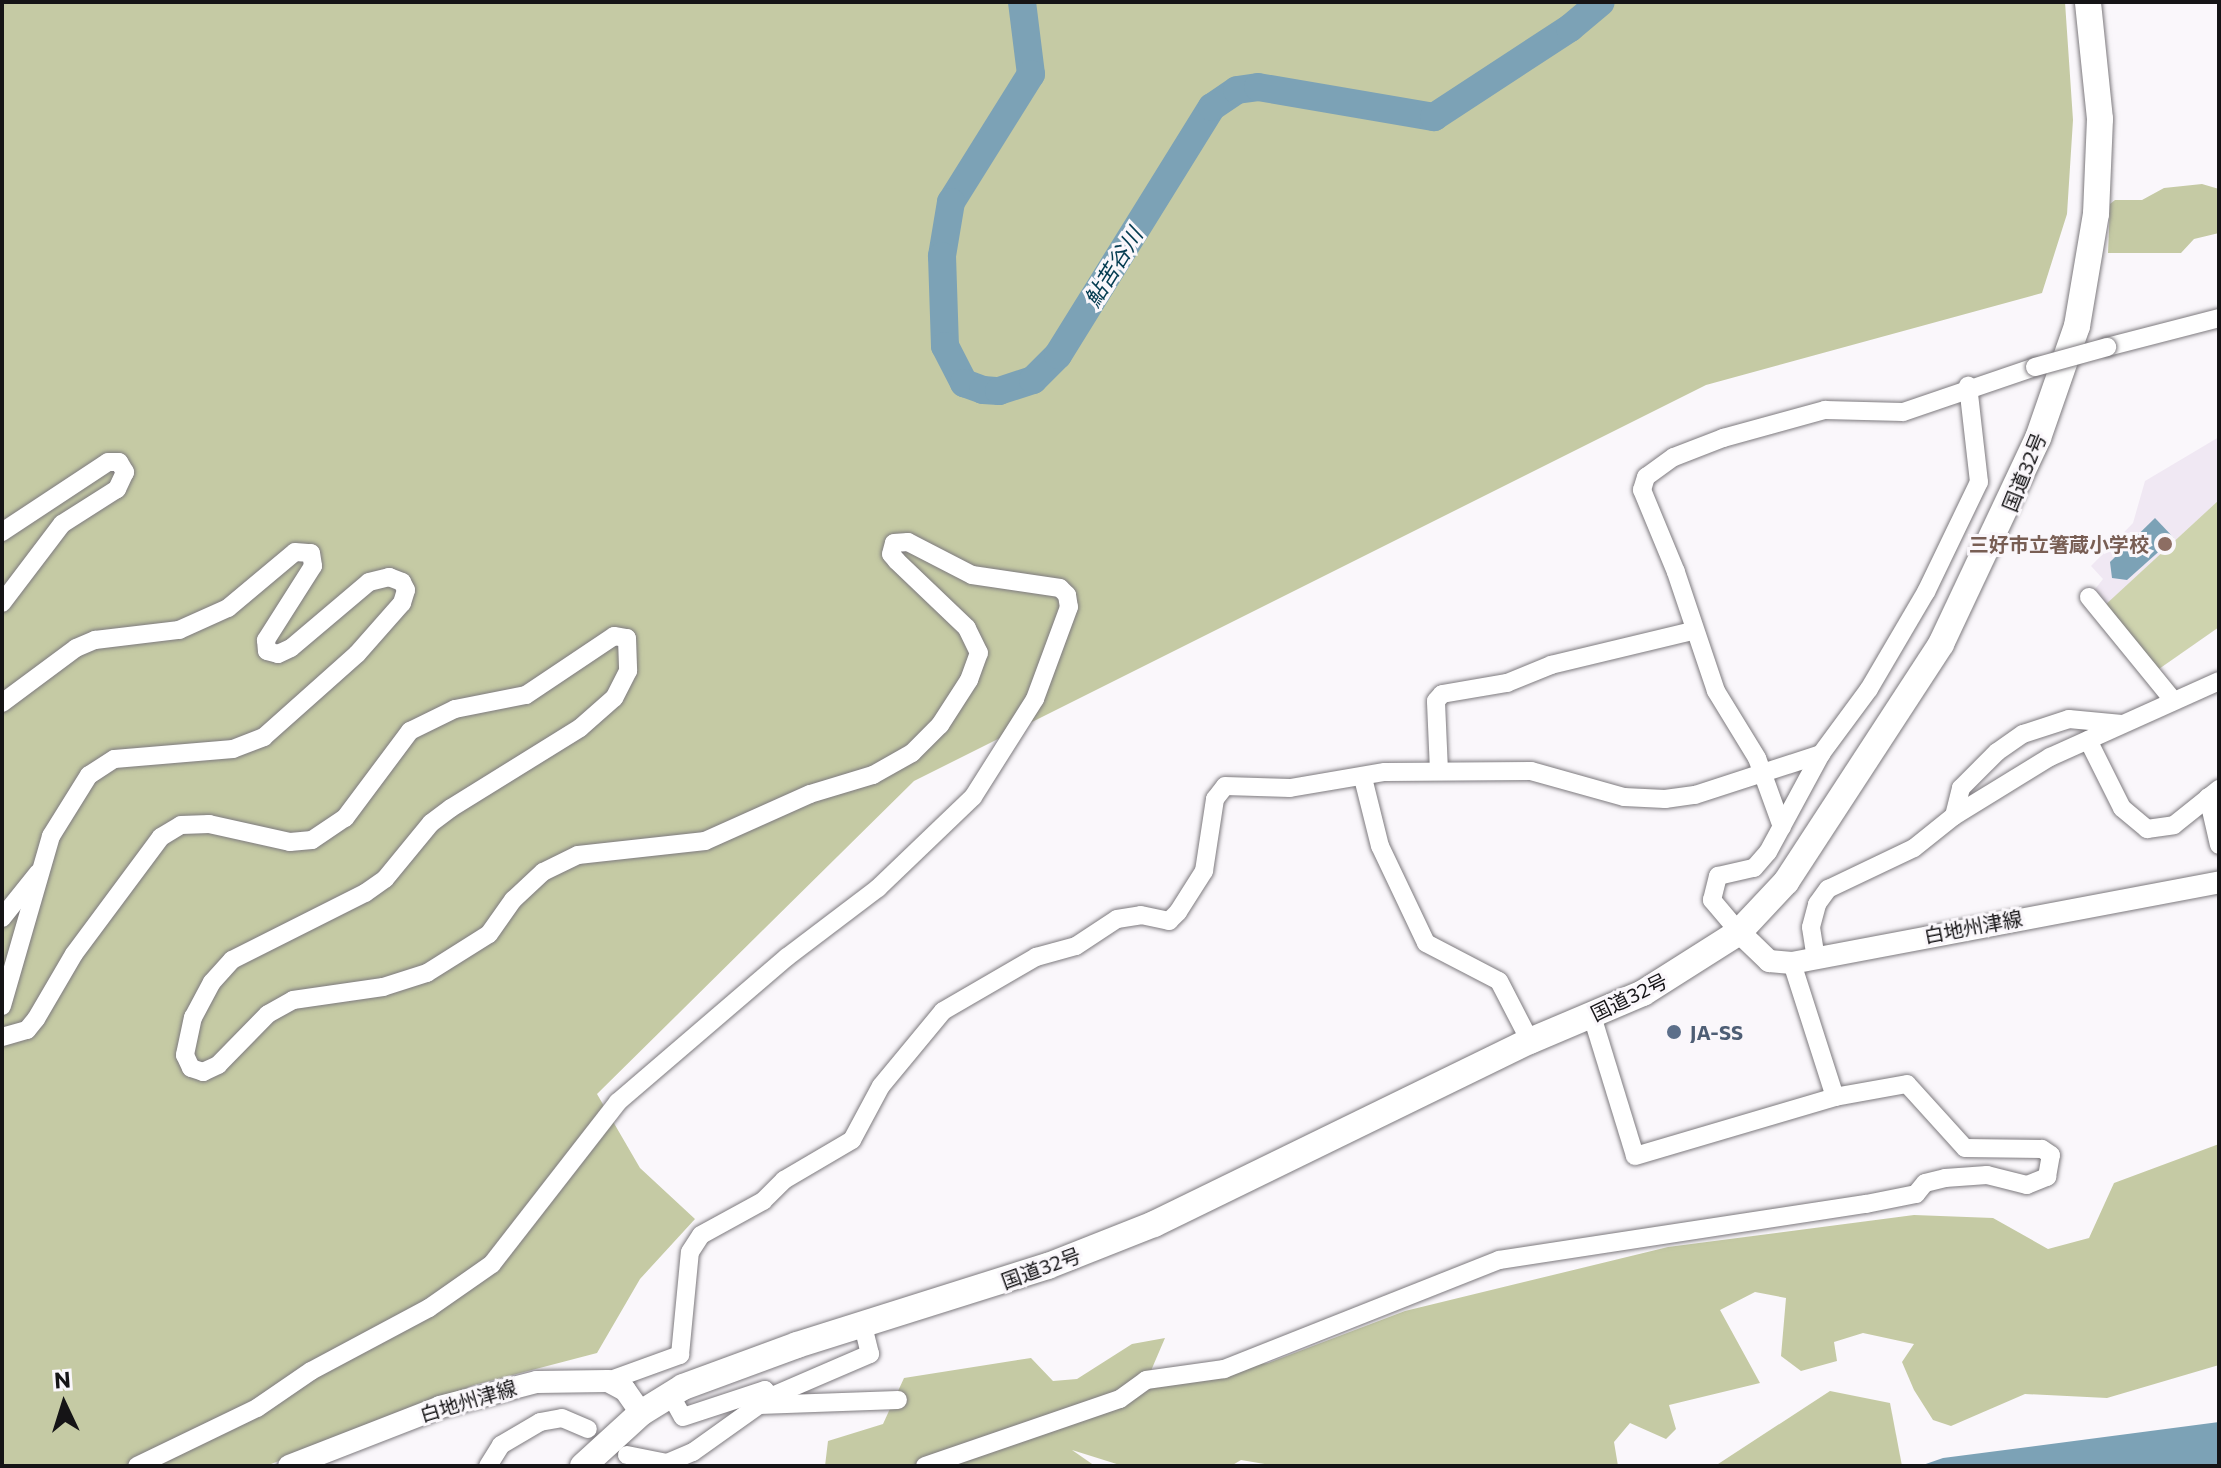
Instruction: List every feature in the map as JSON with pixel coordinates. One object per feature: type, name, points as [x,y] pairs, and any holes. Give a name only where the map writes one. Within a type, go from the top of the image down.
[{"type":"highway","name":"国道32号","points":[[591,1447],[670,1394],[736,1365],[1035,1271],[1154,1224],[1530,1041],[1643,993],[1739,932],[1786,882],[1941,644],[2004,521],[2038,438],[2077,326],[2096,214],[2100,119],[2088,2]]},
{"type":"main road","name":"白地州津線","points":[[1792,963],[2219,882]]},
{"type":"main road","points":[[1739,932],[1769,961],[1792,963]]},
{"type":"main road","points":[[608,1381],[625,1390],[641,1413]]},
{"type":"main road","name":"白地州津線","points":[[289,1466],[487,1392],[537,1382],[608,1381]]},
{"type":"street","points":[[1782,827],[1764,773],[1716,691],[1693,631],[1676,572],[1642,490],[1646,477],[1674,457],[1723,438],[1825,410],[1903,412],[1968,386],[2219,318]]},
{"type":"street","points":[[1739,932],[1712,900],[1718,876],[1754,868],[1782,827],[1821,754],[1869,689],[1919,604],[1979,482],[1968,386]]},
{"type":"street","points":[[2,532],[108,462],[119,462],[125,472],[117,489],[62,524],[2,603]]},
{"type":"street","points":[[2,1037],[27,1030],[36,1019],[74,954],[161,837],[181,825],[209,824],[290,842],[312,840],[345,818],[410,731],[455,709],[526,695],[614,636],[627,638],[625,679],[614,698],[580,728],[441,815],[385,879],[365,893],[232,960],[212,982],[193,1017],[185,1055],[191,1068],[203,1072],[218,1065],[268,1014],[293,1000],[383,987],[427,973],[489,934],[513,900],[543,872],[578,855],[705,841],[810,794],[873,775],[912,753],[940,725],[969,680],[979,653],[967,628],[891,554],[894,543],[908,542],[972,575],[1060,588],[1067,595],[1069,607],[1035,699],[973,797],[878,888],[787,957],[618,1102],[492,1264],[441,1301],[311,1371],[257,1408],[137,1466]]},
{"type":"street","points":[[2,703],[76,648],[95,640],[179,630],[228,608],[295,552],[311,553],[313,566],[266,640],[267,651],[278,654],[291,648],[369,582],[389,577],[402,582],[406,590],[402,603],[357,654],[264,737],[233,749],[114,759],[89,775],[51,836],[2,1006]]},
{"type":"street","points":[[2089,597],[2173,700]]},
{"type":"street","points":[[1439,771],[1436,701],[1442,694],[1507,683],[1551,665],[1693,631]]},
{"type":"street","points":[[1816,959],[1811,927],[1817,904],[1828,889],[1914,848],[1954,816],[2088,740],[2219,681]]},
{"type":"street","points":[[1954,816],[1961,788],[1997,752],[2023,734],[2069,719],[2123,724]]},
{"type":"street","points":[[2088,740],[2122,808],[2147,829],[2174,825],[2214,793]]},
{"type":"street","points":[[608,1381],[680,1355],[690,1252],[701,1235],[852,1140],[881,1086],[943,1011],[1036,957],[1076,946],[1117,919],[1141,915],[1169,921],[1204,871],[1215,799],[1225,786],[1290,788],[1439,771],[1531,771],[1624,797],[1665,799],[1764,773],[1821,754]]},
{"type":"street","points":[[1363,778],[1380,846],[1426,943],[1499,981],[1530,1041]]},
{"type":"street","points":[[2214,793],[2219,845]]},
{"type":"street","points":[[2,918],[43,868]]},
{"type":"street","points":[[1792,963],[1835,1097]]},
{"type":"street","points":[[925,1466],[1120,1399],[1146,1380],[1224,1369],[1499,1260],[1866,1204],[1916,1194],[1925,1183],[1945,1178],[1987,1175],[2027,1185],[2047,1177],[2051,1155],[2042,1149],[1965,1148],[1907,1084],[1835,1097],[1635,1156],[1592,1016]]},
{"type":"street","points":[[627,1455],[654,1463],[679,1459],[764,1401],[870,1354],[863,1325]]},
{"type":"street","points":[[670,1394],[683,1417],[765,1390],[764,1401]]},
{"type":"street","points":[[764,1401],[898,1400]]},
{"type":"street","points":[[488,1466],[501,1445],[540,1422],[562,1418],[591,1447]]},
{"type":"shaded area","name":"三好市立箸蔵小学校","points":[[2219,437],[2219,627],[2156,671],[2092,593],[2103,579],[2091,566],[2133,523],[2145,481]]},
{"type":"green space","points":[[2,2],[2065,2],[2073,120],[2067,214],[2042,293],[1706,385],[914,781],[597,1094],[640,1168],[695,1219],[640,1279],[597,1353],[474,1385],[266,1466],[2,1466]]},
{"type":"green space","points":[[2202,184],[2219,189],[2219,233],[2194,239],[2181,253],[2108,253],[2110,204],[2115,200],[2142,200],[2164,188]]},
{"type":"green space","points":[[2219,500],[2219,627],[2156,671],[2103,607]]},
{"type":"green space","points":[[2219,1144],[2219,1365],[2107,1398],[2025,1394],[1951,1426],[1933,1420],[1914,1390],[1902,1362],[1914,1344],[1863,1333],[1834,1342],[1837,1361],[1801,1371],[1781,1356],[1786,1298],[1755,1292],[1720,1310],[1760,1383],[1669,1405],[1676,1429],[1666,1439],[1630,1423],[1614,1442],[1618,1466],[1276,1466],[1241,1460],[1231,1466],[1123,1466],[1072,1450],[1095,1466],[825,1466],[828,1441],[883,1424],[904,1378],[1031,1358],[1053,1381],[1077,1379],[1132,1344],[1165,1338],[1147,1380],[1268,1363],[1405,1311],[1668,1247],[1914,1215],[1993,1218],[2048,1249],[2089,1238],[2114,1183]]},
{"type":"green space","points":[[1830,1391],[1890,1403],[1902,1466],[1715,1466]]},
{"type":"water","points":[[2155,518],[2174,538],[2127,580],[2112,578],[2110,562]]},
{"type":"water","points":[[2219,1422],[2219,1466],[1920,1466],[1943,1458]]},
{"type":"waterway","name":"鮎苦谷川","points":[[1022,2],[1031,74],[951,202],[942,256],[945,346],[964,383],[983,390],[999,391],[1033,380],[1058,355],[1212,107],[1237,90],[1258,87],[1434,117],[1570,28],[1601,2]]},
{"type":"place","name":"三好市立箸蔵小学校","points":[[2165,544]]},
{"type":"place","name":"JA-SS","points":[[1674,1032]]}]
